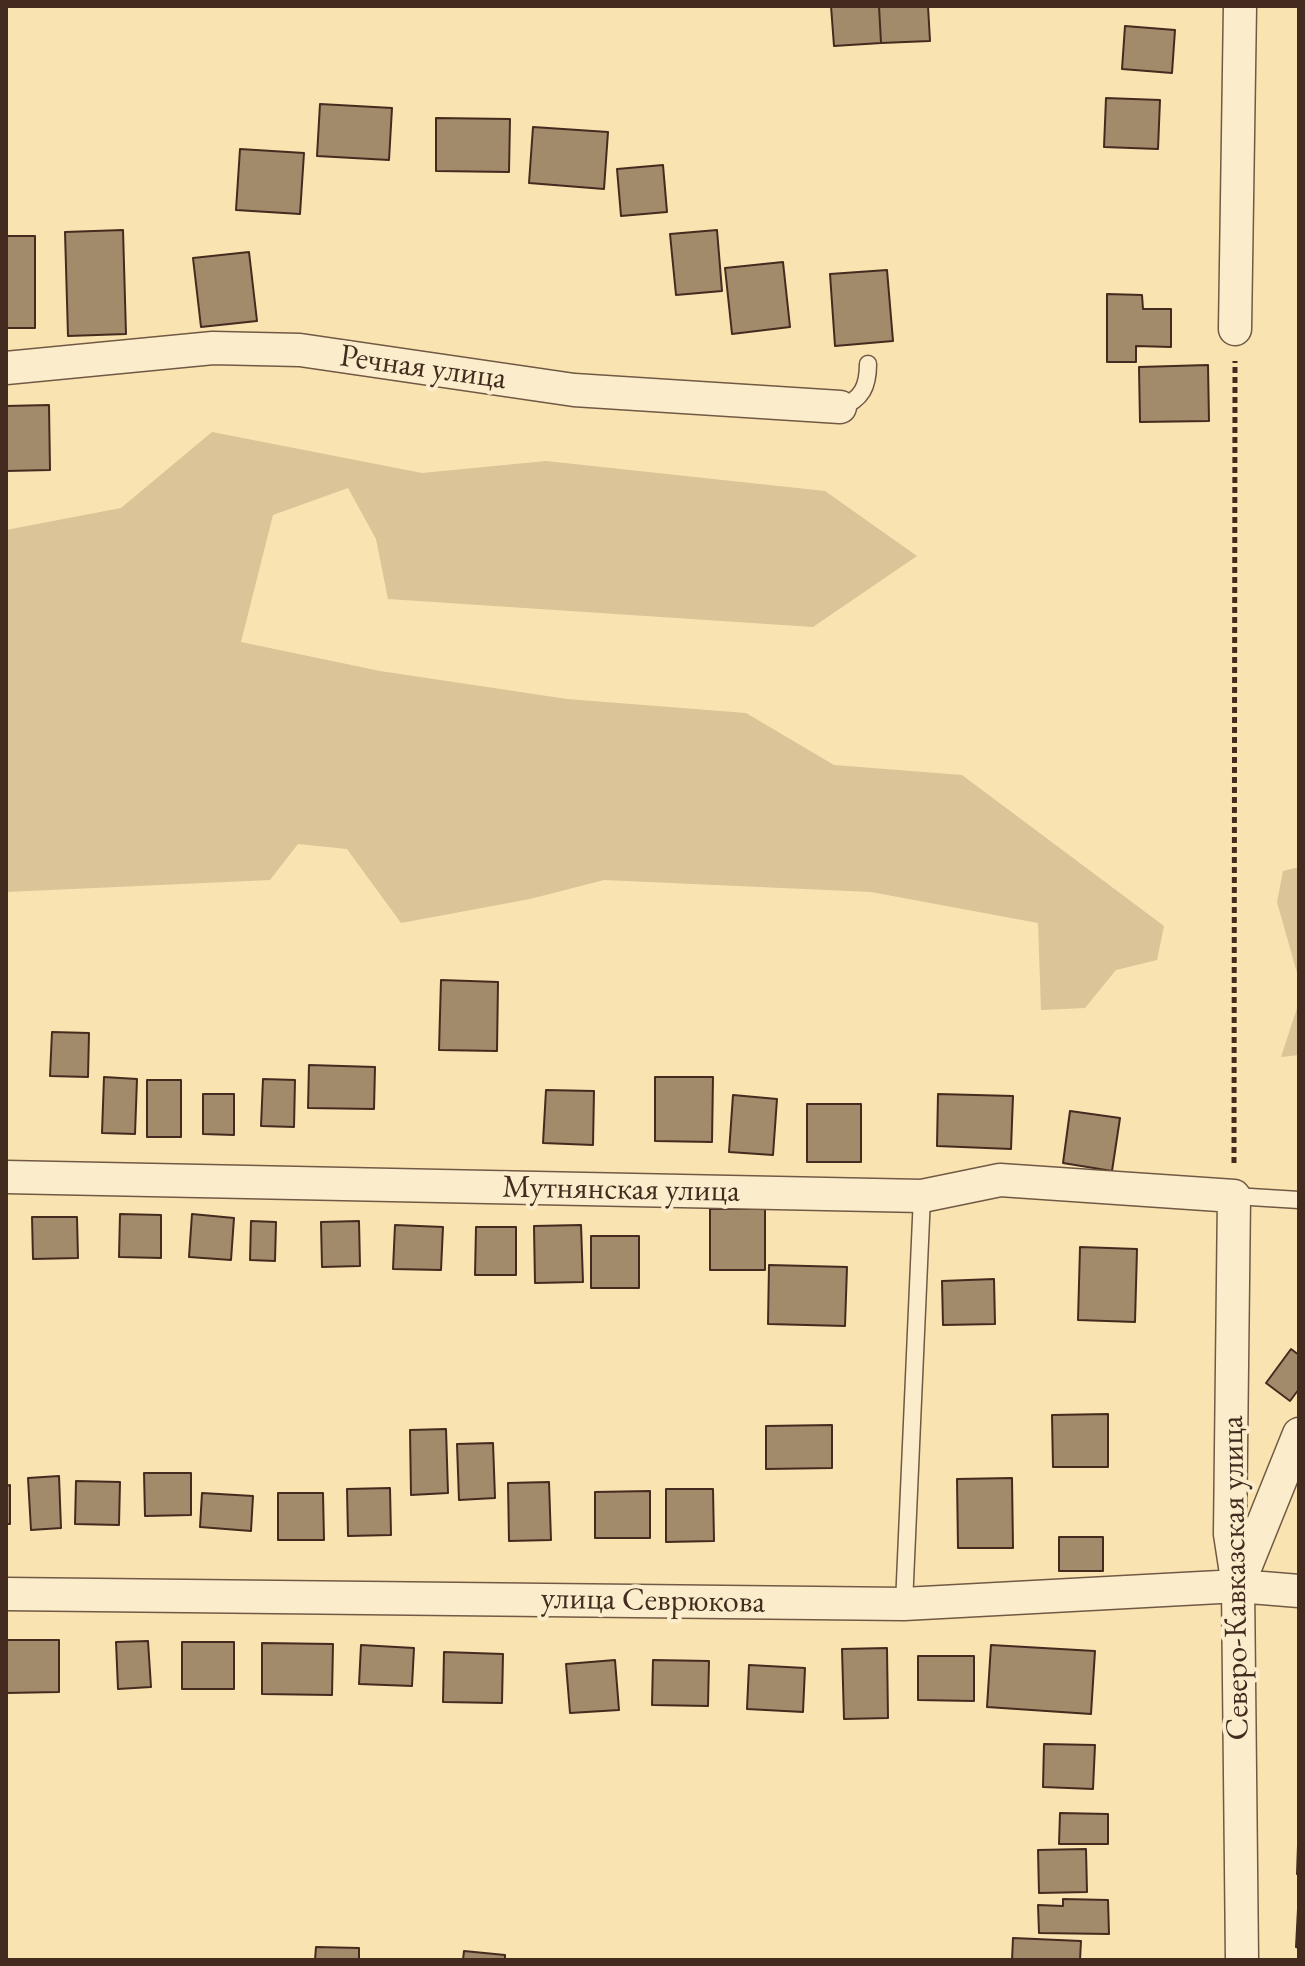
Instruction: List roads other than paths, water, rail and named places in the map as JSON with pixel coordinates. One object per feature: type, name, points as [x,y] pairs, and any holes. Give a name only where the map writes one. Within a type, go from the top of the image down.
[{"type":"street","points":[[1235,329],[1240,6]]},
{"type":"street","name":"Речная улица","points":[[6,368],[213,348],[300,350],[574,390],[840,407]]},
{"type":"street","name":"Мутнянская улица","points":[[6,1177],[922,1196],[1000,1180],[1234,1196]]},
{"type":"street","name":"Северо-Кавказская улица","points":[[1234,1196],[1230,1534],[1238,1586],[1242,1960]]},
{"type":"street","points":[[1238,1586],[1299,1434]]},
{"type":"street","name":"улица Севрюкова","points":[[6,1594],[904,1604],[1238,1586],[1299,1591]]},
{"type":"lane","points":[[840,407],[852,403],[862,393],[868,382],[868,364]]},
{"type":"lane","points":[[904,1604],[922,1196]]},
{"type":"lane","points":[[1234,1196],[1299,1200]]}]
